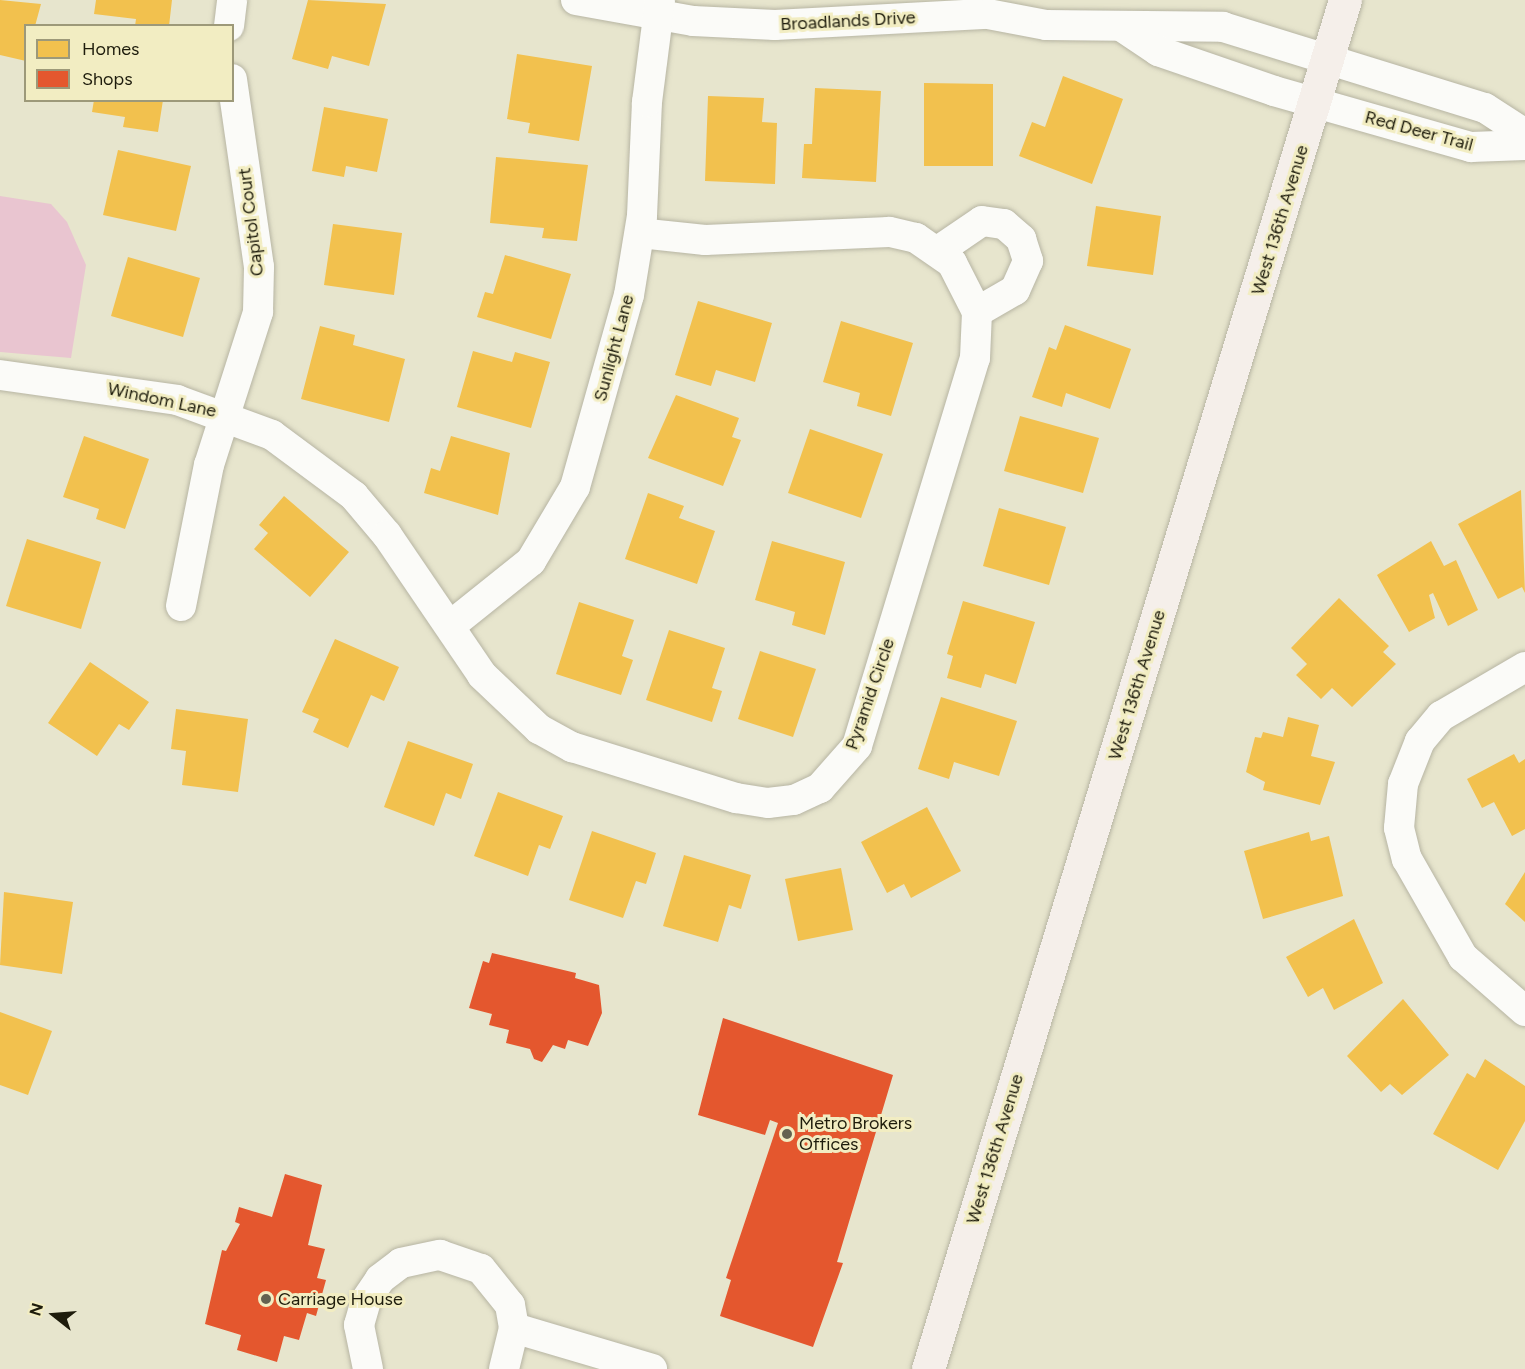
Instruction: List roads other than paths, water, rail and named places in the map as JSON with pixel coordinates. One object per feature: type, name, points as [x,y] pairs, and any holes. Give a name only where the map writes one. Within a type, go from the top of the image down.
[{"type":"main road","name":"West 136th Avenue","points":[[928,1369],[1316,102],[1345,0]]},
{"type":"street","points":[[229,24],[232,0]]},
{"type":"street","name":"Broadlands Drive","points":[[576,0],[658,8],[775,25],[988,14],[1046,25],[1223,27],[1328,60]]},
{"type":"street","name":"Sunlight Lane","points":[[450,626],[531,561],[561,516],[575,487],[629,295],[640,233],[658,8]]},
{"type":"street","points":[[1121,26],[1158,51],[1316,102]]},
{"type":"street","points":[[1328,60],[1485,108],[1525,134]]},
{"type":"street","name":"Capitol Court","points":[[181,606],[209,465],[252,339],[259,267],[234,93]]},
{"type":"street","name":"Red Deer Trail","points":[[1316,102],[1471,147],[1525,145]]},
{"type":"street","points":[[939,251],[982,221],[1004,224],[1021,239],[1028,261],[1015,290],[977,312]]},
{"type":"street","name":"Pyramid Circle","points":[[450,626],[507,704],[572,747],[736,798],[768,803],[820,788],[857,746],[975,358],[977,312],[969,286],[939,251],[889,232],[714,240],[640,233]]},
{"type":"street","name":"Windom Lane","points":[[0,375],[177,400],[225,414],[281,441],[354,496],[387,535],[450,626]]},
{"type":"street","points":[[1525,667],[1441,716],[1420,741],[1403,784],[1399,828],[1407,859],[1453,941],[1494,988],[1525,1011]]},
{"type":"street","points":[[368,1369],[359,1325],[366,1300],[380,1278],[420,1256],[461,1258],[481,1269],[510,1305],[514,1328],[504,1369]]},
{"type":"street","points":[[514,1328],[652,1369]]},
{"type":"place","name":"Metro Brokers Offices","points":[[787,1134]]},
{"type":"place","name":"Carriage House","points":[[266,1299]]}]
